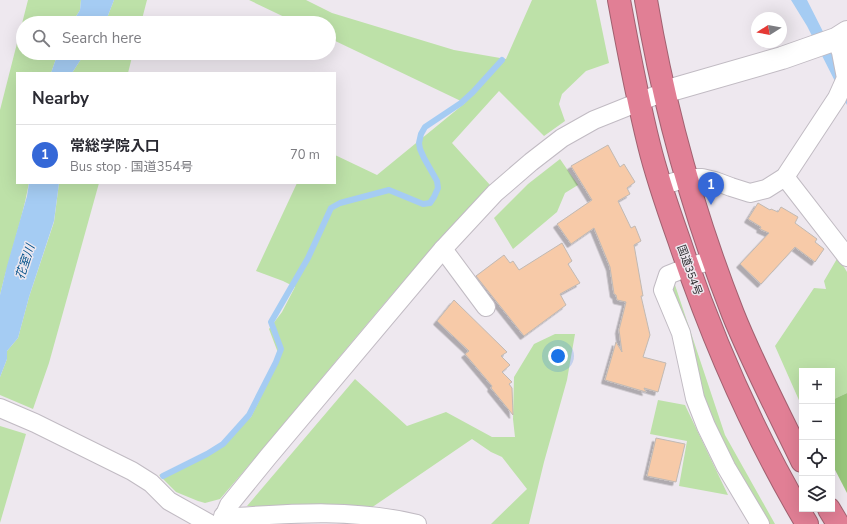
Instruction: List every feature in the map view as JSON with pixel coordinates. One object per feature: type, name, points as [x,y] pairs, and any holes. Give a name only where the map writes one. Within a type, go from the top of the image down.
[{"type":"highway","name":"国道354号","points":[[619,0],[639,102],[660,186],[688,267],[731,377],[783,484],[807,524]]},
{"type":"highway","points":[[646,0],[664,92],[687,178],[713,260],[734,315],[757,368],[799,455]]},
{"type":"highway","points":[[831,512],[838,524]]},
{"type":"street","points":[[218,521],[236,495],[444,249],[495,193],[531,162],[562,138],[594,120],[664,92],[782,58],[841,36],[841,52],[846,78],[837,98],[785,177],[766,189],[750,193],[716,181],[702,178],[687,178],[660,186]]},
{"type":"street","points":[[785,177],[847,257]]},
{"type":"street","points":[[444,249],[486,307]]},
{"type":"street","points":[[713,260],[688,267],[668,275],[663,290],[681,333],[695,398],[706,426],[726,467],[760,524]]},
{"type":"street","points":[[0,408],[28,420],[132,471],[151,483],[169,501],[218,521],[235,517],[330,513],[369,516],[417,524]]},
{"type":"green space","points":[[28,0],[81,0],[80,10],[76,16],[24,16]]},
{"type":"green space","points":[[114,0],[147,0],[143,16],[108,16]]},
{"type":"green space","points":[[249,0],[306,0],[332,13],[454,50],[506,59],[532,0],[596,0],[609,63],[586,71],[562,94],[559,104],[565,121],[544,136],[499,91],[452,143],[490,185],[420,262],[220,499],[205,503],[176,492],[159,475],[213,450],[251,417],[280,358],[269,329],[282,312],[295,287],[256,271],[297,184],[336,184],[336,155],[377,175],[465,103],[336,41],[336,16],[282,16]]},
{"type":"green space","points":[[16,47],[16,60],[56,60],[51,72],[16,72],[16,184],[29,184],[0,295],[0,110]]},
{"type":"green space","points":[[80,60],[131,60],[128,72],[73,72]]},
{"type":"green space","points":[[560,159],[578,185],[565,193],[557,212],[513,249],[494,218],[528,184]]},
{"type":"green space","points":[[59,184],[99,184],[49,363],[33,409],[0,395],[0,377],[7,359],[7,351],[18,338],[29,297],[54,222]]},
{"type":"green space","points":[[838,257],[847,272],[847,393],[835,399],[835,368],[799,368],[799,400],[775,346],[814,288],[826,289],[824,281]]},
{"type":"green space","points":[[674,282],[725,435],[775,524],[768,524],[711,418],[671,289]]},
{"type":"green space","points":[[555,334],[575,334],[567,380],[544,462],[529,524],[491,524],[527,489],[502,457],[491,452],[472,439],[371,508],[247,506],[355,379],[407,426],[446,412],[492,437],[515,437],[513,419],[514,377],[534,344]]},
{"type":"green space","points":[[847,393],[847,493],[835,470],[835,399]]},
{"type":"green space","points":[[658,400],[685,405],[728,495],[679,486],[687,441],[650,434]]},
{"type":"green space","points":[[0,426],[26,434],[0,523]]},
{"type":"water","points":[[81,0],[114,0],[108,16],[76,16],[80,10]]},
{"type":"water","points":[[791,0],[807,0],[847,79],[847,105],[807,26]]},
{"type":"water","points":[[56,60],[80,60],[73,72],[51,72]]},
{"type":"water","name":"花室川","points":[[29,184],[59,184],[54,221],[29,297],[18,338],[7,351],[7,359],[0,377],[0,295],[27,196]]},
{"type":"building","points":[[608,145],[620,167],[624,164],[635,182],[627,188],[630,194],[618,201],[631,228],[635,226],[641,241],[634,245],[643,296],[641,296],[650,335],[643,357],[666,363],[658,392],[644,388],[646,392],[605,380],[616,342],[622,352],[619,330],[626,302],[617,300],[616,295],[614,294],[610,267],[594,228],[571,244],[557,224],[592,200],[571,166]]},
{"type":"building","points":[[758,203],[770,210],[771,209],[778,212],[781,207],[798,217],[795,223],[817,239],[815,242],[824,249],[815,262],[795,247],[761,284],[740,264],[769,233],[760,229],[761,227],[748,219]]},
{"type":"building","points":[[562,243],[572,261],[568,264],[580,283],[560,294],[566,305],[524,336],[476,276],[504,255],[510,263],[513,261],[519,270]]},
{"type":"building","points":[[454,300],[507,352],[501,356],[510,365],[502,372],[512,382],[509,384],[512,388],[513,415],[491,388],[492,386],[465,354],[469,351],[437,321]]},
{"type":"building","points":[[656,438],[685,444],[676,482],[647,476]]},
{"type":"waterway","points":[[163,476],[207,454],[223,444],[249,415],[281,349],[271,322],[308,258],[331,208],[340,203],[389,190],[423,204],[430,203],[438,188],[437,181],[420,149],[419,143],[421,134],[425,127],[461,103],[502,60]]},
{"type":"place","name":"常総学院入口","points":[[711,205]]}]
